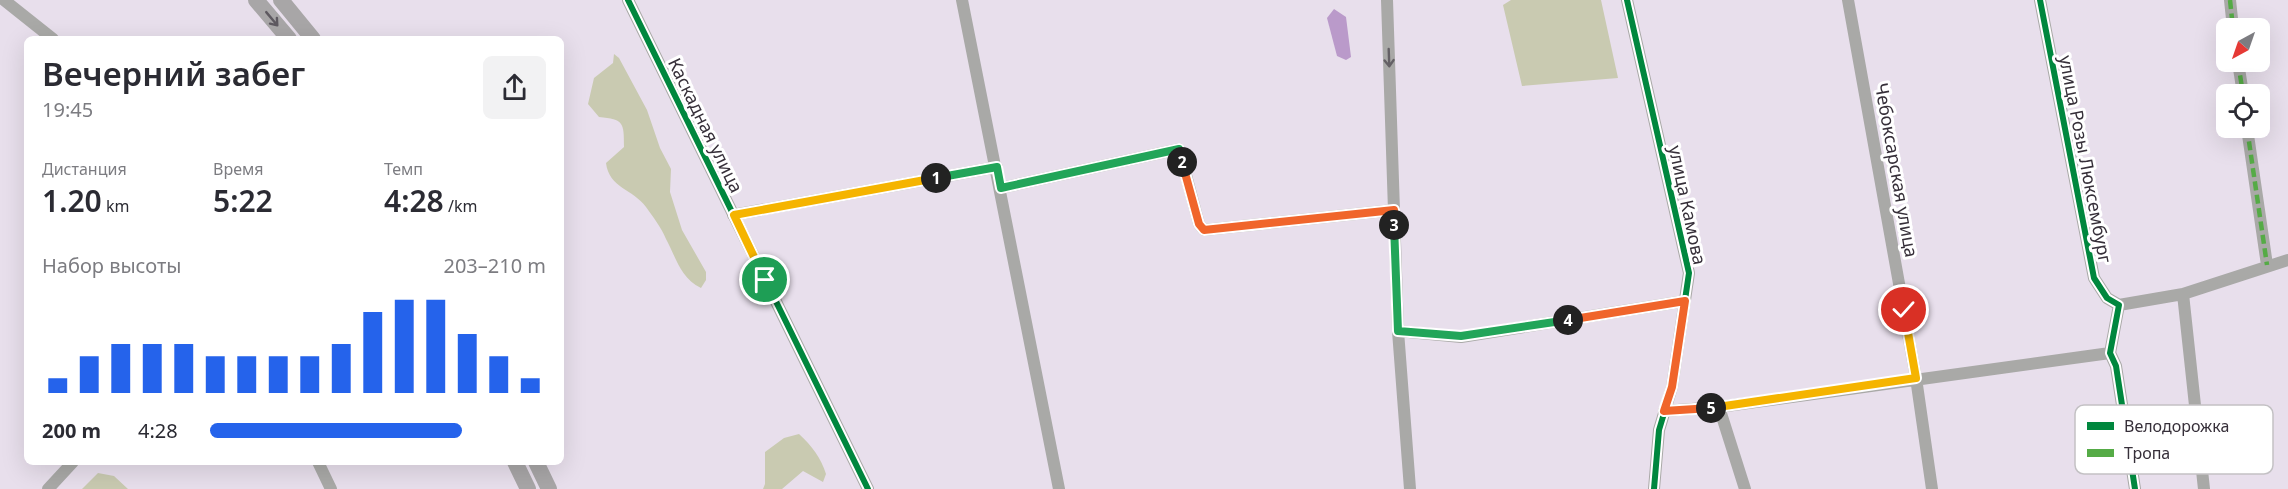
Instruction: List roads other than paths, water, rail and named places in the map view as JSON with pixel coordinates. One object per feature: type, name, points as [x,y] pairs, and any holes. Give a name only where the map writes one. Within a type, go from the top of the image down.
[{"type":"highway","points":[[256,0],[286,36]]},
{"type":"highway","points":[[282,0],[311,36]]},
{"type":"highway","points":[[516,465],[528,489]]},
{"type":"highway","points":[[537,465],[549,489]]},
{"type":"street","points":[[4,0],[49,36]]},
{"type":"street","name":"Каскадная улица","points":[[628,0],[868,489]]},
{"type":"street","points":[[962,0],[997,167],[1059,489]]},
{"type":"street","points":[[1387,0],[1398,331],[1410,489]]},
{"type":"street","name":"улица Камова","points":[[1627,0],[1689,273],[1672,387],[1659,430],[1654,489]]},
{"type":"street","name":"Чебоксарская улица","points":[[1848,0],[1916,378],[1932,489]]},
{"type":"street","name":"улица Розы Люксембург","points":[[2040,0],[2091,269],[2098,289],[2119,305]]},
{"type":"street","points":[[2230,0],[2233,18]]},
{"type":"street","points":[[2248,138],[2267,266]]},
{"type":"street","points":[[1001,188],[1179,149],[1199,224],[1204,230],[1394,210]]},
{"type":"street","points":[[734,215],[997,167]]},
{"type":"street","points":[[2122,405],[2116,366],[2110,353],[2119,305],[2182,294],[2288,260]]},
{"type":"street","points":[[2182,294],[2195,405]]},
{"type":"street","points":[[1398,331],[1461,336],[1685,301]]},
{"type":"street","points":[[1664,411],[1719,407],[2110,353]]},
{"type":"street","points":[[1719,407],[1745,489]]},
{"type":"street","points":[[48,489],[70,465]]},
{"type":"street","points":[[319,465],[331,489]]},
{"type":"street","points":[[2133,474],[2135,489]]},
{"type":"street","points":[[2202,474],[2204,489]]}]
